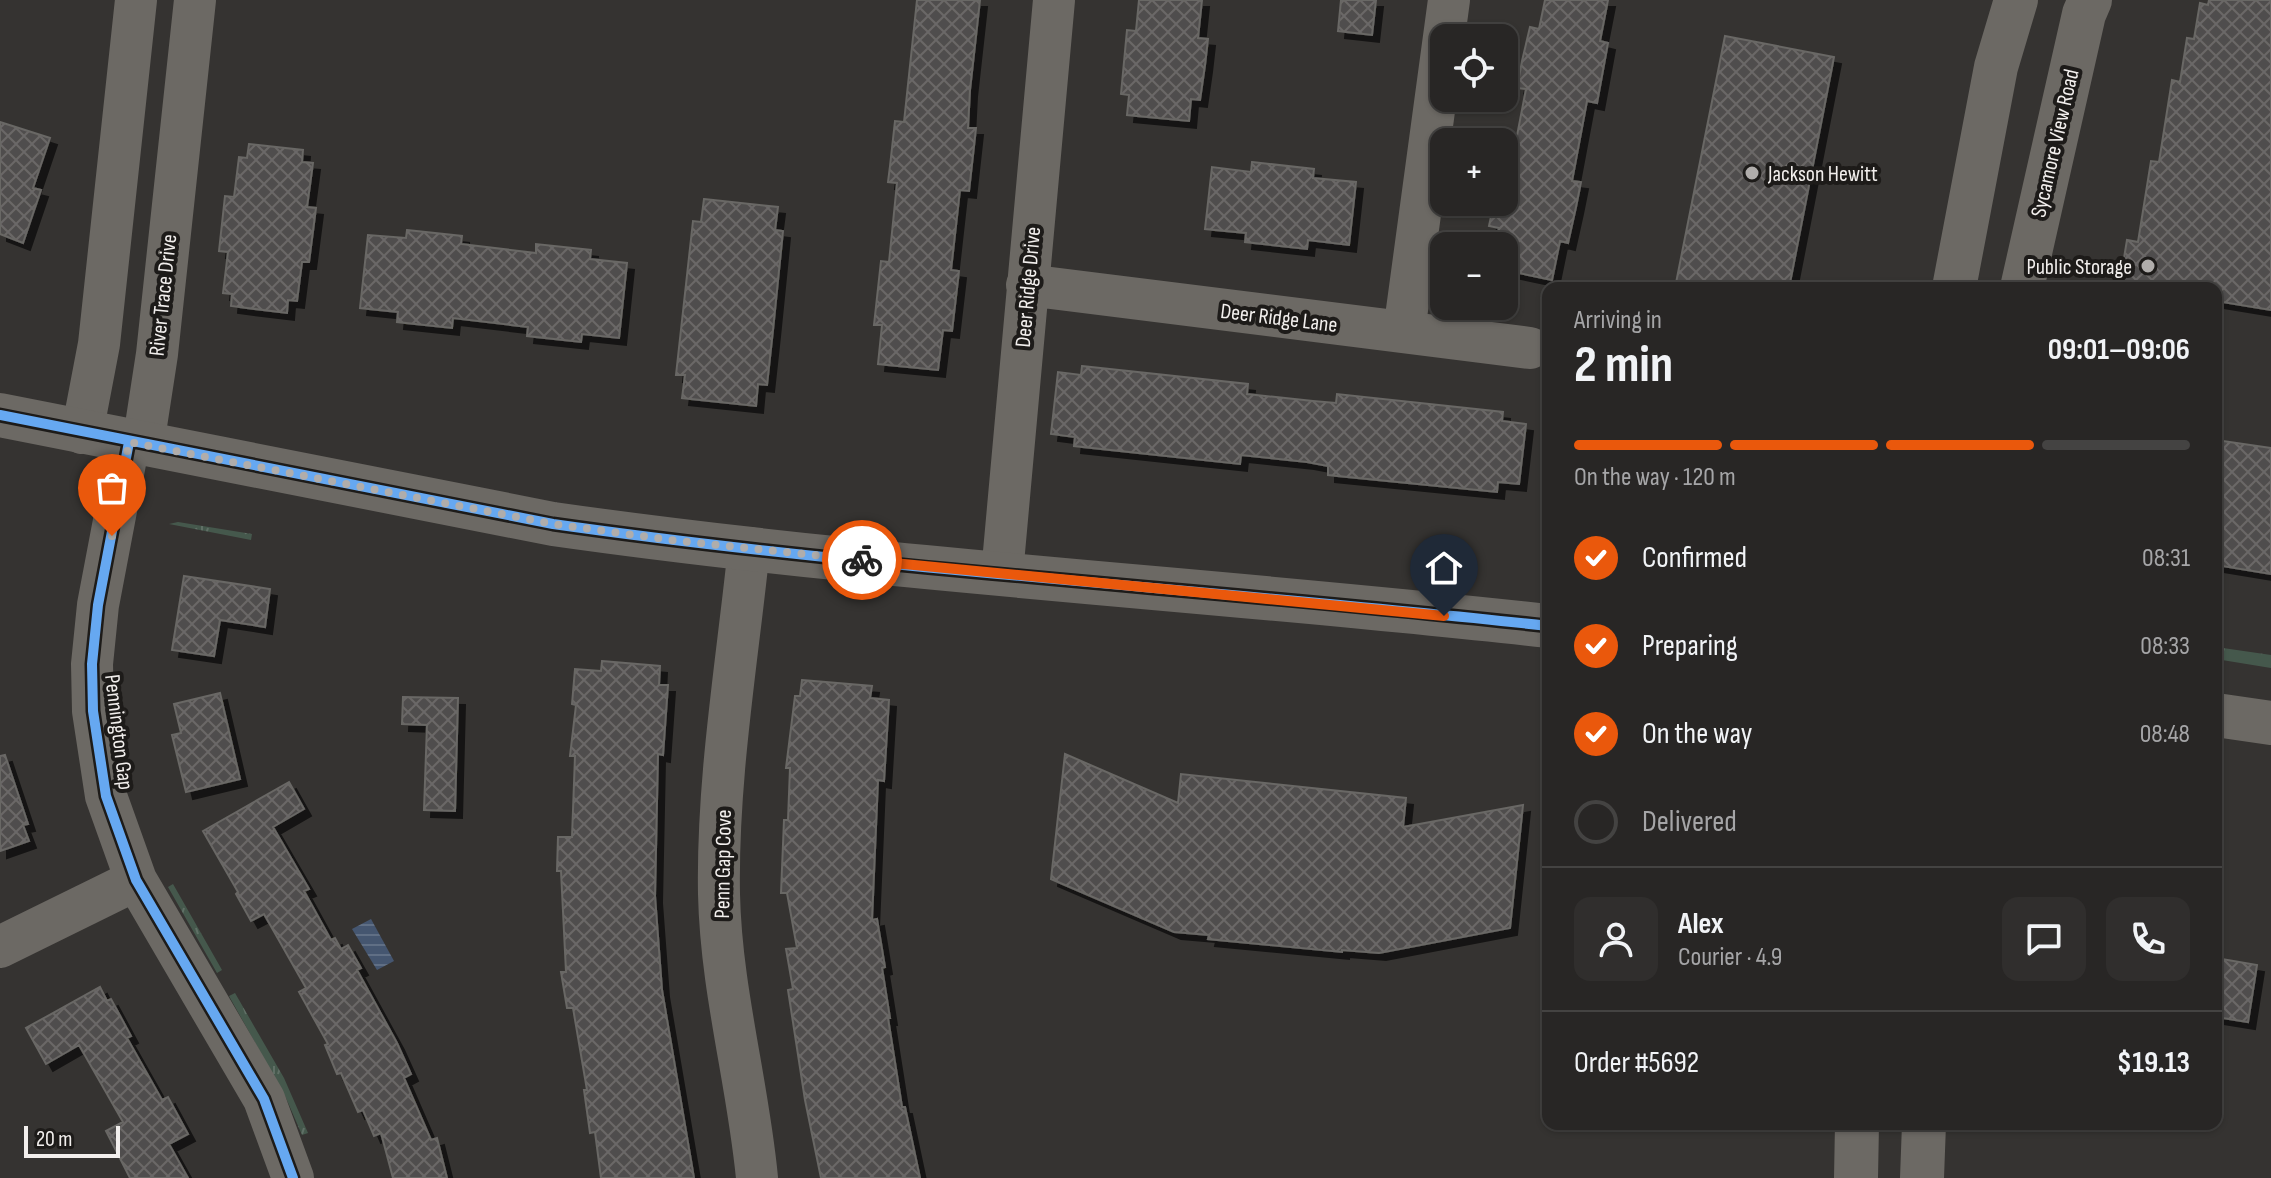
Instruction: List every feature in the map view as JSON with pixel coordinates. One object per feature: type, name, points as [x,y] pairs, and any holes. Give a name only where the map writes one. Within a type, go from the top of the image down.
[{"type":"main road","points":[[1955,282],[1996,67],[2016,0]]},
{"type":"main road","name":"Sycamore View Road","points":[[2023,282],[2084,14],[2090,0]]},
{"type":"main road","points":[[1981,150],[2049,162]]},
{"type":"main road","points":[[0,415],[553,524],[1002,574],[1542,625]]},
{"type":"main road","points":[[2222,716],[2271,723]]},
{"type":"main road","points":[[1856,1178],[1857,1130]]},
{"type":"main road","points":[[1922,1178],[1924,1130]]},
{"type":"street","points":[[82,433],[99,344],[136,0]]},
{"type":"street","name":"River Trace Drive","points":[[136,443],[157,354],[195,0]]},
{"type":"street","name":"Deer Ridge Drive","points":[[1002,574],[1054,0]]},
{"type":"street","points":[[1404,332],[1449,0]]},
{"type":"street","points":[[123,138],[178,144]]},
{"type":"street","name":"Deer Ridge Lane","points":[[1027,285],[1530,348]]},
{"type":"street","name":"Pennington Gap","points":[[136,443],[98,605],[91,686],[106,796],[136,880],[264,1099],[293,1178]]},
{"type":"street","name":"Penn Gap Cove","points":[[749,548],[724,783],[719,894],[725,965],[757,1178]]},
{"type":"street","points":[[0,947],[136,880]]},
{"type":"green space","points":[[178,522],[252,534],[251,540],[169,524]]},
{"type":"green space","points":[[2222,648],[2271,655],[2271,668],[2222,660]]},
{"type":"green space","points":[[173,884],[222,970],[217,973],[168,887]]},
{"type":"green space","points":[[235,993],[284,1078],[308,1133],[302,1135],[286,1098],[229,996]]},
{"type":"water","points":[[371,919],[394,961],[377,970],[352,929]]},
{"type":"building","points":[[917,0],[980,0],[970,90],[968,128],[976,128],[969,191],[960,190],[951,270],[959,271],[952,331],[943,330],[938,370],[878,364],[882,325],[874,325],[881,261],[889,262],[897,183],[888,182],[895,121],[904,122]]},
{"type":"building","points":[[1139,0],[1202,0],[1198,38],[1208,39],[1200,100],[1191,99],[1189,121],[1127,115],[1129,95],[1121,94],[1127,30],[1136,31]]},
{"type":"building","points":[[1341,0],[1376,0],[1372,35],[1338,31]]},
{"type":"building","points":[[1545,0],[1608,0],[1600,41],[1608,43],[1597,103],[1587,101],[1572,181],[1581,182],[1568,243],[1560,241],[1552,280],[1518,273],[1518,232],[1498,232],[1499,228],[1489,226],[1491,216],[1518,216],[1518,131],[1526,89],[1518,88],[1518,83],[1530,27],[1539,29]]},
{"type":"building","points":[[2209,0],[2271,0],[2271,310],[2222,302],[2222,282],[2120,282],[2127,240],[2138,242],[2151,161],[2159,162],[2172,80],[2180,82],[2187,38],[2194,39],[2200,3],[2208,5]]},
{"type":"building","points":[[1725,36],[1834,57],[1790,282],[1676,282]]},
{"type":"building","points":[[0,122],[50,138],[33,188],[41,190],[23,243],[0,234]]},
{"type":"building","points":[[249,144],[303,150],[302,162],[313,163],[307,207],[316,208],[309,262],[302,262],[297,301],[288,300],[287,313],[231,306],[232,294],[223,293],[228,252],[219,251],[225,196],[234,197],[239,157],[247,158]]},
{"type":"building","points":[[1252,162],[1314,169],[1313,178],[1356,182],[1349,245],[1308,240],[1307,249],[1280,246],[1245,242],[1246,233],[1205,229],[1212,167],[1251,172]]},
{"type":"building","points":[[704,199],[778,207],[775,230],[783,231],[767,385],[758,384],[756,406],[682,398],[685,375],[676,375],[693,221],[701,222]]},
{"type":"building","points":[[407,230],[462,236],[461,244],[536,253],[536,244],[591,250],[590,259],[627,263],[619,338],[582,334],[581,342],[527,336],[528,327],[453,318],[452,328],[397,322],[398,312],[360,308],[368,235],[406,238]]},
{"type":"building","points":[[1082,366],[1248,384],[1247,394],[1336,403],[1337,394],[1503,412],[1502,421],[1526,424],[1519,484],[1498,482],[1497,492],[1328,475],[1328,466],[1307,462],[1241,455],[1240,464],[1074,446],[1075,437],[1051,434],[1058,372],[1081,375]]},
{"type":"building","points":[[2222,441],[2271,448],[2271,574],[2222,566]]},
{"type":"building","points":[[184,576],[270,589],[265,627],[220,620],[214,656],[172,650]]},
{"type":"building","points":[[602,661],[660,666],[659,685],[668,685],[663,755],[658,754],[655,896],[662,990],[694,1178],[601,1178],[595,1132],[590,1133],[584,1090],[587,1090],[573,1008],[567,1008],[561,972],[566,972],[561,871],[557,871],[558,837],[572,837],[575,756],[570,756],[576,705],[572,704],[575,669],[601,671]]},
{"type":"building","points":[[802,680],[872,686],[870,698],[889,700],[884,781],[878,780],[872,920],[877,919],[902,1107],[905,1107],[920,1178],[821,1178],[788,990],[793,989],[786,949],[797,948],[787,893],[781,893],[784,820],[788,820],[790,768],[786,768],[795,696],[800,696]]},
{"type":"building","points":[[220,693],[240,779],[186,792],[172,735],[181,733],[174,704]]},
{"type":"building","points":[[403,697],[458,698],[455,811],[424,810],[427,725],[402,724]]},
{"type":"building","points":[[1065,754],[1178,803],[1181,774],[1406,798],[1403,827],[1523,805],[1510,928],[1379,953],[1208,939],[1209,935],[1174,932],[1051,879]]},
{"type":"building","points":[[5,755],[28,824],[23,825],[29,841],[0,851],[0,756]]},
{"type":"building","points":[[289,782],[304,809],[273,827],[309,889],[304,891],[331,940],[335,938],[341,949],[348,945],[361,968],[357,970],[411,1074],[404,1078],[431,1140],[437,1138],[447,1178],[393,1178],[381,1133],[374,1136],[363,1110],[358,1112],[341,1073],[337,1074],[325,1045],[328,1044],[299,992],[306,988],[264,914],[251,921],[203,831]]},
{"type":"building","points":[[2222,959],[2257,965],[2248,1022],[2222,1018]]},
{"type":"building","points":[[100,987],[107,1001],[111,999],[131,1036],[127,1038],[162,1100],[168,1097],[188,1134],[169,1144],[188,1178],[130,1178],[106,1131],[123,1122],[79,1045],[46,1064],[26,1028]]},
{"type":"cycle path","points":[[0,415],[553,524],[801,555],[1542,625]]},
{"type":"cycle path","points":[[129,442],[98,605],[92,664],[93,711],[106,796],[136,880],[264,1099],[293,1178]]},
{"type":"way so far","points":[[112,536],[129,442],[553,524],[862,560]]},
{"type":"place","name":"Jackson Hewitt","points":[[1752,173]]},
{"type":"place","name":"Public Storage","points":[[2148,266]]},
{"type":"route","points":[[862,560],[1444,616]]}]
